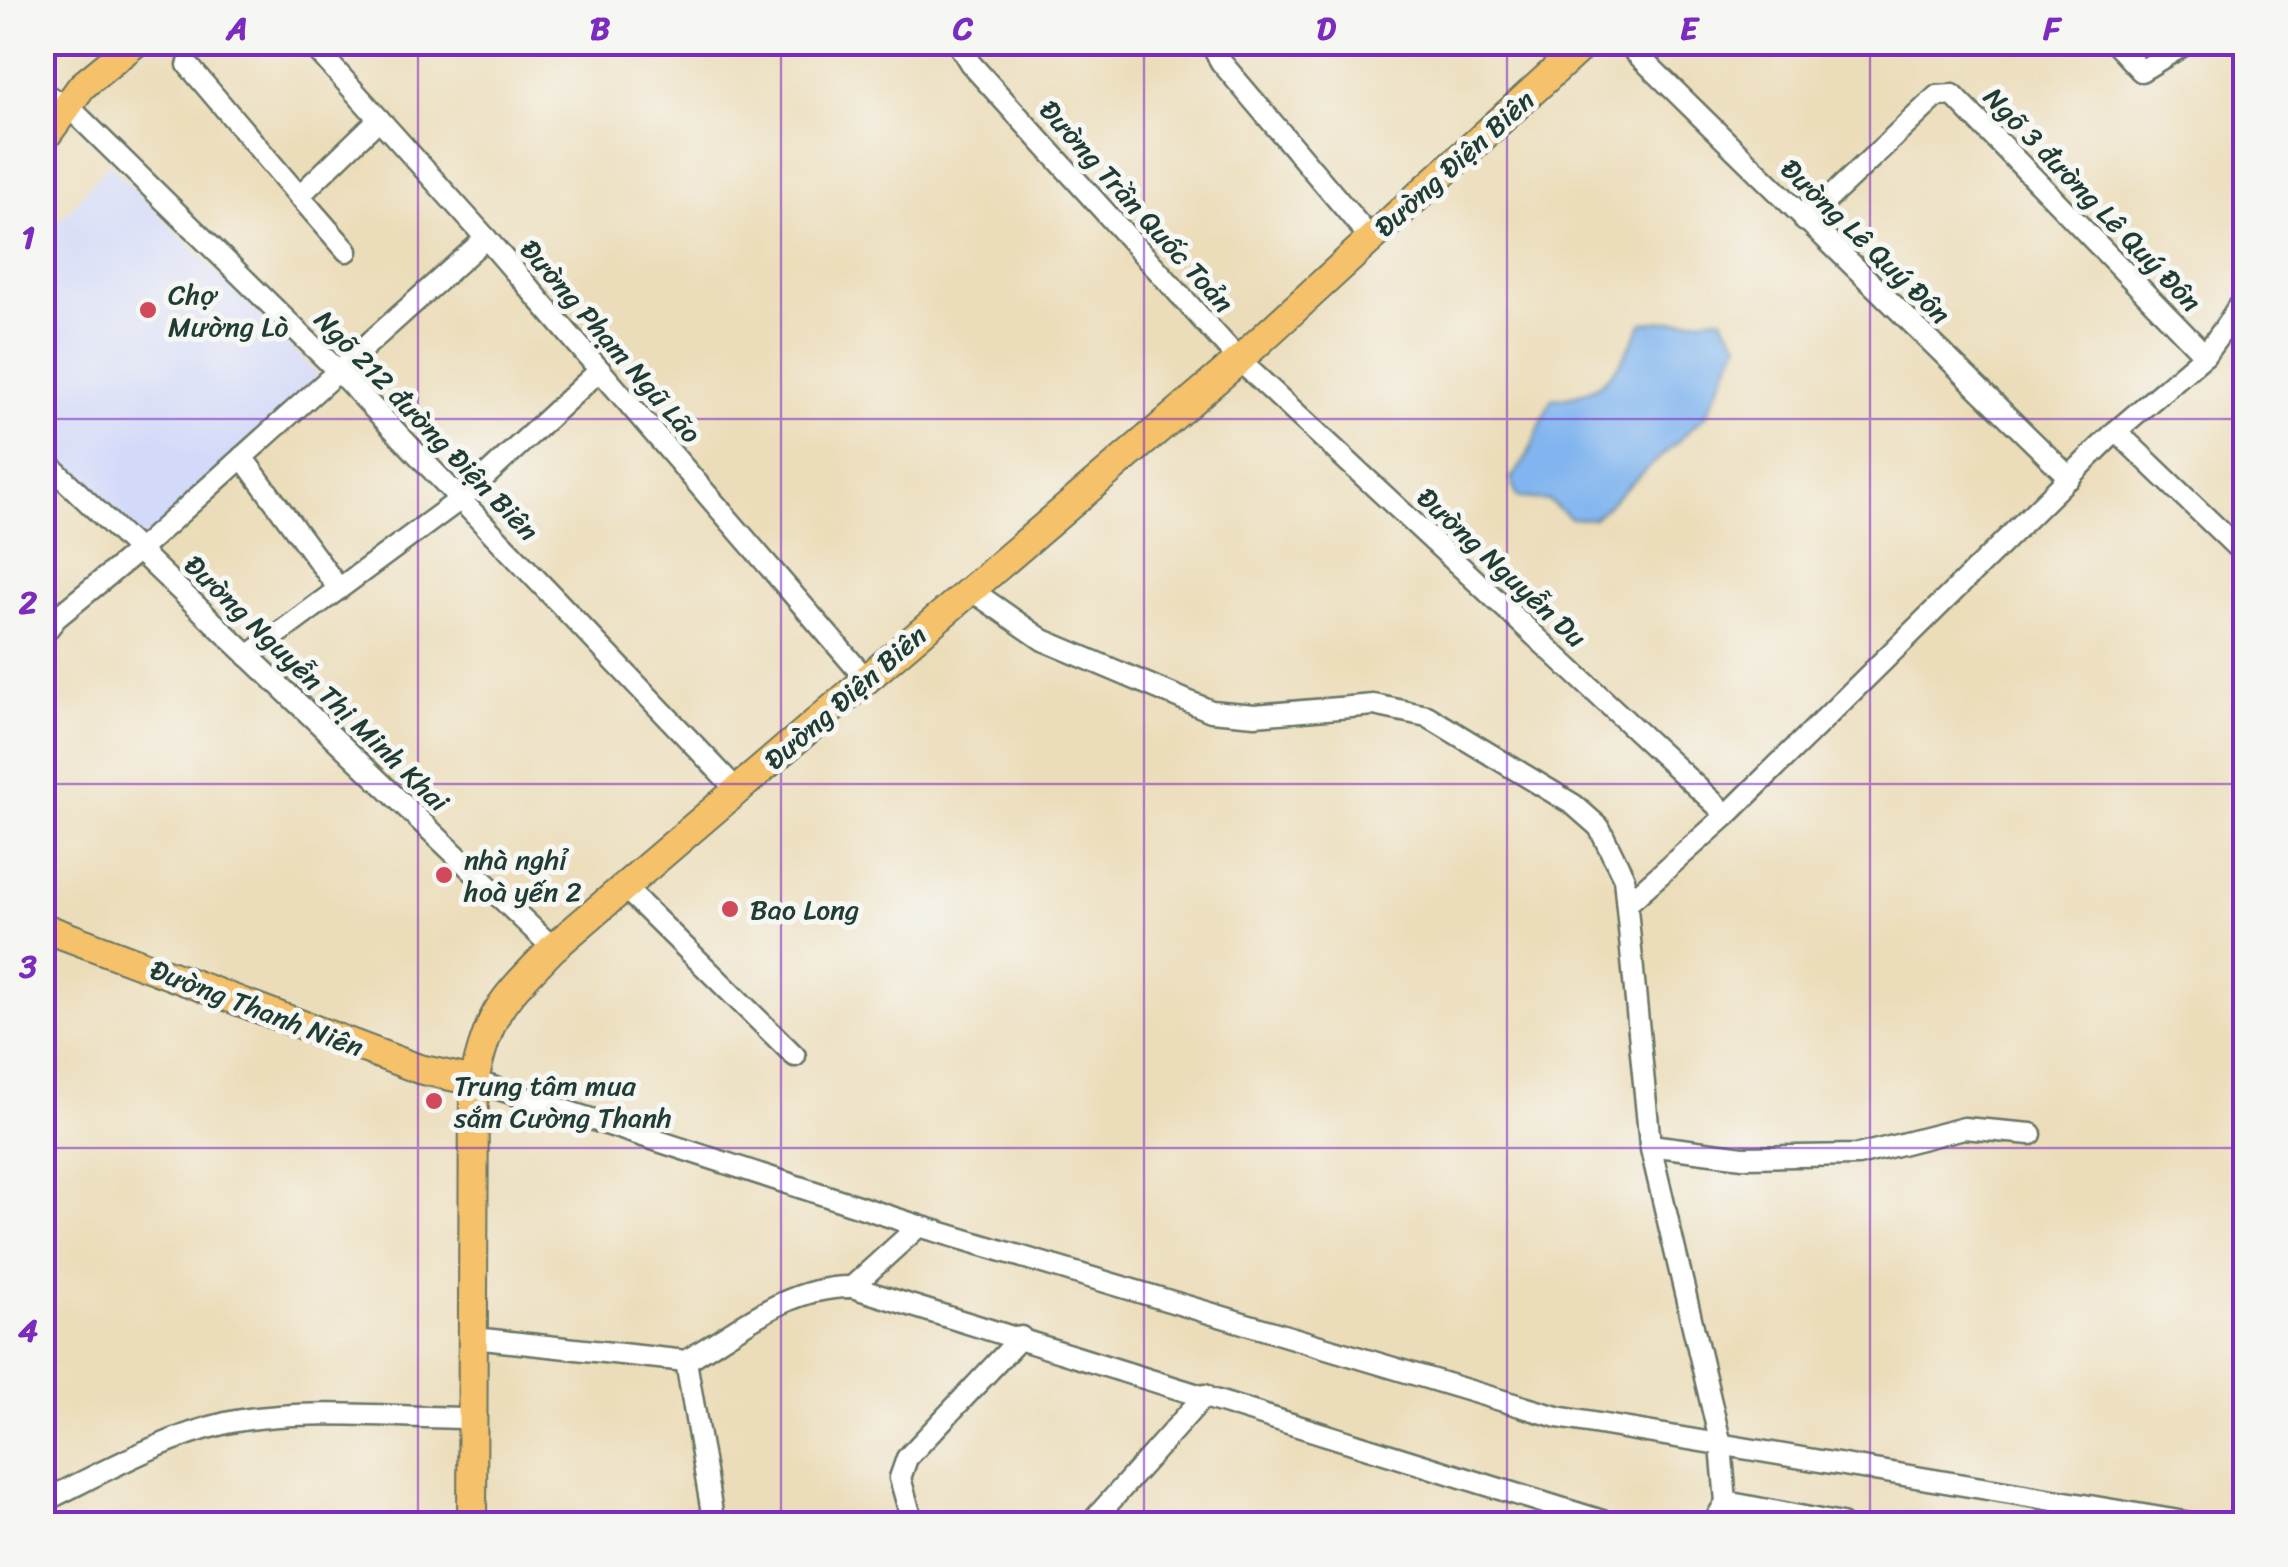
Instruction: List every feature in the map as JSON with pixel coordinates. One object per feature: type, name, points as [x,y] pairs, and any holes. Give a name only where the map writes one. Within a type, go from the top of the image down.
[{"type":"main road","points":[[42,140],[96,73],[136,42]]},
{"type":"main road","name":"Đường Điện Biên","points":[[472,1524],[474,1081],[486,1027],[500,1004],[553,948],[1239,360],[1586,42]]},
{"type":"main road","name":"Đường Thanh Niên","points":[[42,927],[418,1069],[474,1081]]},
{"type":"street","name":"Đường Phạm Ngũ Lão","points":[[310,42],[486,238],[866,679]]},
{"type":"street","name":"Đường Trần Quốc Toản","points":[[957,42],[970,63],[1239,360]]},
{"type":"street","points":[[1210,42],[1370,239]]},
{"type":"street","name":"Đường Lê Quý Đôn","points":[[1624,42],[2070,478]]},
{"type":"street","points":[[2114,42],[2141,71],[2190,42]]},
{"type":"street","points":[[188,65],[347,251]]},
{"type":"street","name":"Ngõ 212 đường Điện Biên","points":[[42,93],[69,107],[338,371],[737,790]]},
{"type":"street","name":"Ngõ 3 đường Lê Quý Đôn","points":[[1806,221],[1937,96],[1953,95],[2205,355]]},
{"type":"street","points":[[299,196],[379,119]]},
{"type":"street","points":[[42,636],[56,618],[138,550],[486,238]]},
{"type":"street","points":[[1628,902],[1728,815],[2116,431],[2205,355],[2246,294]]},
{"type":"street","points":[[2226,326],[2246,338]]},
{"type":"street","name":"Đường Nguyễn Du","points":[[1239,360],[1728,815]]},
{"type":"street","points":[[248,656],[462,498],[600,370]]},
{"type":"street","points":[[2116,431],[2246,556]]},
{"type":"street","points":[[242,457],[339,588]]},
{"type":"street","name":"Đường Nguyễn Thị Minh Khai","points":[[42,458],[553,948]]},
{"type":"street","points":[[970,590],[1043,640],[1211,710],[1255,715],[1374,704],[1428,716],[1588,815],[1618,857],[1628,902],[1650,1145],[1721,1445],[1726,1502],[1714,1524]]},
{"type":"street","points":[[624,887],[795,1056]]},
{"type":"street","points":[[474,1081],[919,1226],[1557,1417],[2197,1524]]},
{"type":"street","points":[[1650,1145],[1743,1156],[1858,1155],[1964,1128],[2032,1134]]},
{"type":"street","points":[[852,1287],[919,1226]]},
{"type":"street","points":[[474,1338],[686,1362],[788,1298],[820,1288],[852,1287],[1612,1524]]},
{"type":"street","points":[[913,1524],[901,1495],[900,1478],[907,1458],[1021,1337]]},
{"type":"street","points":[[686,1362],[714,1524]]},
{"type":"street","points":[[1090,1524],[1205,1395]]},
{"type":"street","points":[[42,1502],[156,1447],[227,1423],[263,1417],[472,1418]]},
{"type":"street","points":[[1726,1502],[1834,1524]]},
{"type":"shaded area","name":"Chợ Mường Lò","points":[[109,163],[321,378],[161,536],[129,536],[43,440],[43,241]]},
{"type":"water","points":[[1721,317],[1739,343],[1706,415],[1593,519],[1570,518],[1549,501],[1517,497],[1511,478],[1530,450],[1552,399],[1599,385],[1618,365],[1643,323]]},
{"type":"place","name":"Chợ Mường Lò","points":[[148,310]]},
{"type":"place","name":"nhà nghỉ hoà yến 2","points":[[444,875]]},
{"type":"place","name":"Bao Long","points":[[730,909]]},
{"type":"place","name":"Trung tâm mua sắm Cường Thanh","points":[[434,1101]]}]
